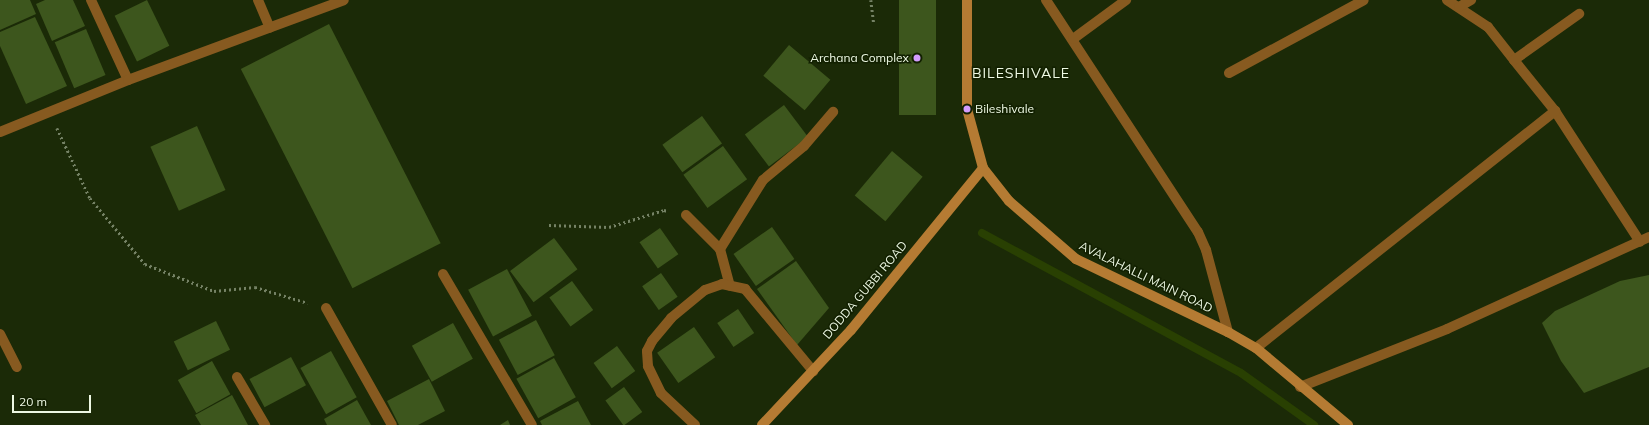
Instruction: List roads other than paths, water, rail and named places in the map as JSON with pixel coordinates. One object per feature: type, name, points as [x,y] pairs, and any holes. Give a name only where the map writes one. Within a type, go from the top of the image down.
[{"type":"main road","name":"AVALAHALLI MAIN ROAD","points":[[967,0],[967,109],[983,168],[1009,201],[1076,260],[1228,332],[1256,348],[1300,387],[1348,425]]},
{"type":"main road","name":"DODDA GUBBI ROAD","points":[[762,425],[851,330],[983,168]]},
{"type":"street","points":[[91,0],[128,80]]},
{"type":"street","points":[[258,0],[270,28]]},
{"type":"street","points":[[0,132],[128,80],[344,0]]},
{"type":"street","points":[[1046,0],[1073,39],[1198,232],[1206,250],[1228,332]]},
{"type":"street","points":[[1073,39],[1126,0]]},
{"type":"street","points":[[1230,73],[1364,0]]},
{"type":"street","points":[[1447,0],[1488,27],[1555,111],[1640,242]]},
{"type":"street","points":[[1459,7],[1471,0]]},
{"type":"street","points":[[1514,60],[1579,14]]},
{"type":"street","points":[[1256,348],[1555,111]]},
{"type":"street","points":[[720,249],[763,180],[804,146],[833,112]]},
{"type":"street","points":[[686,215],[720,249],[730,286]]},
{"type":"street","points":[[1300,387],[1447,329],[1649,237]]},
{"type":"street","points":[[442,274],[532,425]]},
{"type":"street","points":[[695,425],[661,393],[648,366],[647,351],[652,341],[671,318],[705,290],[722,284],[745,289],[813,371]]},
{"type":"street","points":[[326,308],[392,425]]},
{"type":"street","points":[[0,334],[17,367]]},
{"type":"street","points":[[237,377],[265,425]]},
{"type":"waterway","points":[[982,233],[1241,373],[1314,425]]},
{"type":"place","name":"Archana Complex","points":[[917,58]]},
{"type":"place","name":"Bileshivale","points":[[967,109]]},
{"type":"district","name":"BILESHIVALE","points":[[1021,73]]}]
